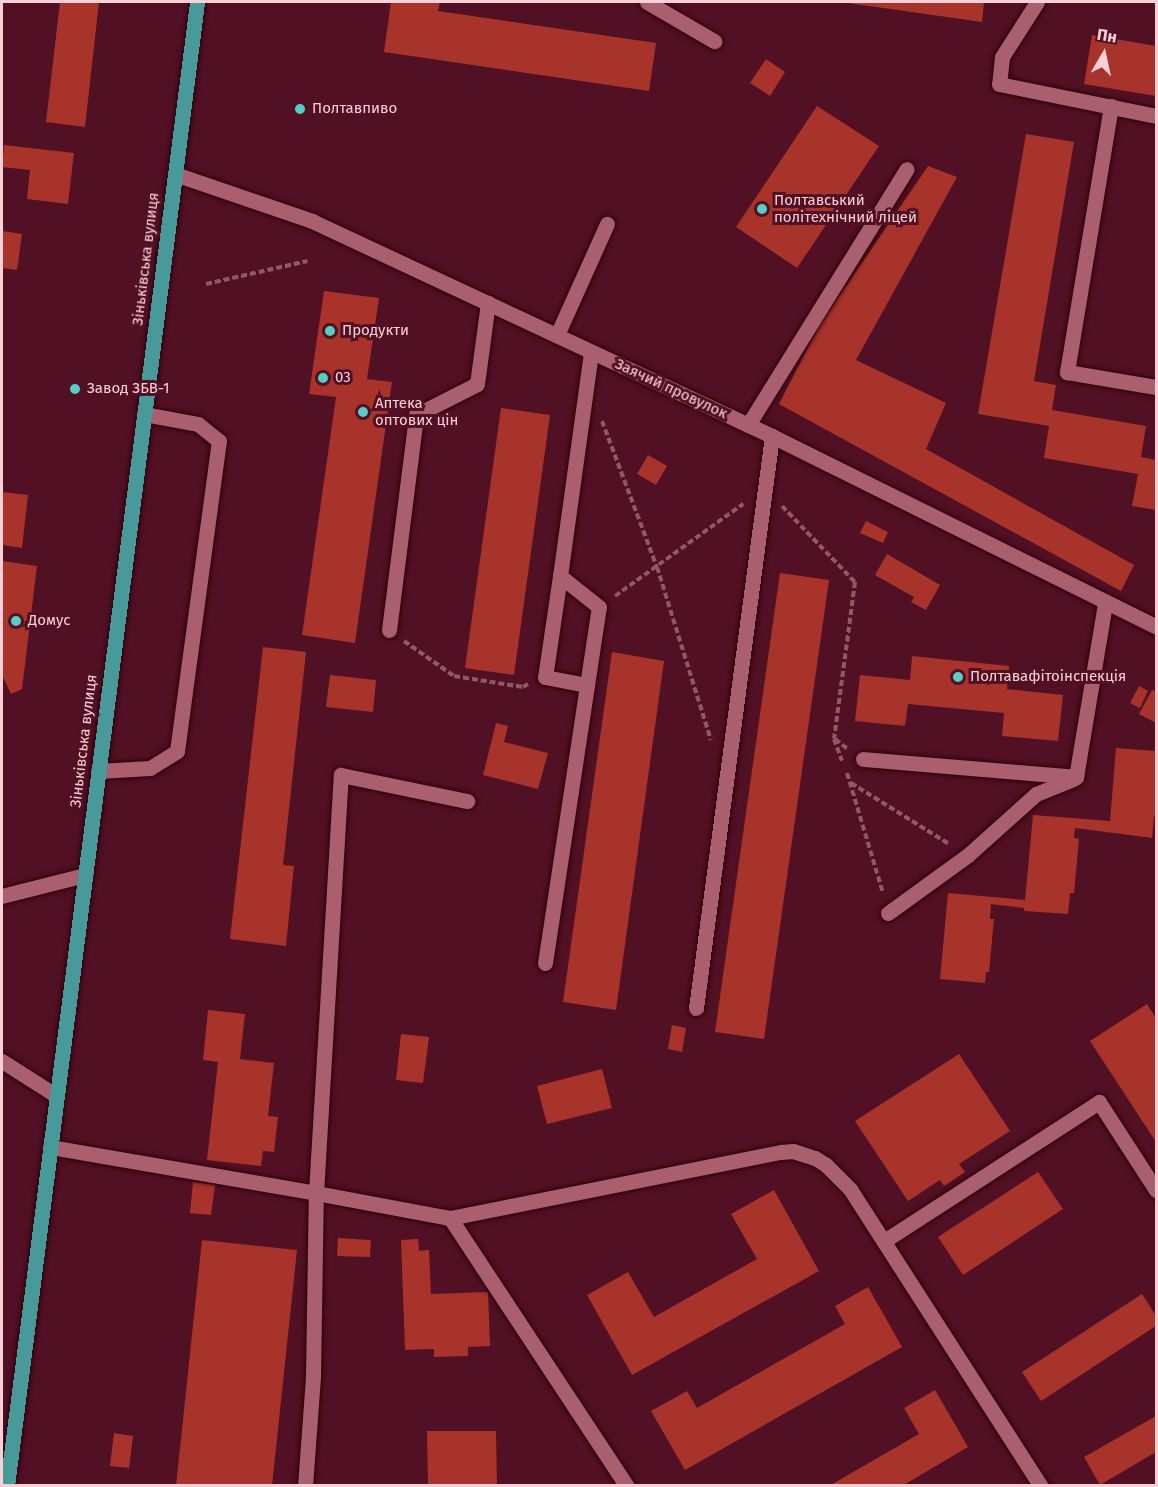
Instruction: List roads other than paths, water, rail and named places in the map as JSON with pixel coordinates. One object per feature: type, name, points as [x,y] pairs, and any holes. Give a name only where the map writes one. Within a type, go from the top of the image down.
[{"type":"main road","name":"Зіньківська вулиця","points":[[7,1485],[197,2]]},
{"type":"street","points":[[647,2],[714,41]]},
{"type":"street","points":[[1037,2],[1002,57],[999,84],[1156,116]]},
{"type":"street","points":[[1111,106],[1067,372],[1156,387]]},
{"type":"street","points":[[748,425],[907,169]]},
{"type":"street","name":"Заячий провулок","points":[[175,174],[312,221],[772,436],[1156,627]]},
{"type":"street","points":[[557,335],[607,224]]},
{"type":"street","points":[[388,630],[416,415],[477,384],[488,303]]},
{"type":"street","points":[[587,685],[545,677],[591,352]]},
{"type":"street","points":[[98,771],[150,768],[177,751],[219,441],[198,424],[144,414]]},
{"type":"street","points":[[696,1008],[772,436]]},
{"type":"street","points":[[545,963],[599,607],[560,576]]},
{"type":"street","points":[[1076,777],[1105,603]]},
{"type":"street","points":[[863,759],[1076,777]]},
{"type":"street","points":[[305,1485],[314,1376],[316,1193],[341,775],[467,801]]},
{"type":"street","points":[[888,913],[968,855],[1036,794],[1076,777]]},
{"type":"street","points":[[2,896],[85,875]]},
{"type":"street","points":[[2,1061],[57,1096]]},
{"type":"street","points":[[884,1241],[1099,1102],[1156,1190]]},
{"type":"street","points":[[50,1146],[450,1218],[793,1151],[815,1158],[836,1174],[850,1189],[1041,1485]]},
{"type":"street","points":[[450,1218],[627,1485]]},
{"type":"place","name":"Полтавпиво","points":[[300,109]]},
{"type":"place","name":"Полтавський політехнічний ліцей","points":[[762,209]]},
{"type":"place","name":"Продукти","points":[[330,331]]},
{"type":"place","name":"03","points":[[323,378]]},
{"type":"place","name":"Завод ЗБВ-1","points":[[75,389]]},
{"type":"place","name":"Аптека оптових цін","points":[[363,412]]},
{"type":"place","name":"Домус","points":[[16,621]]},
{"type":"place","name":"Полтавафітоінспекція","points":[[958,677]]}]
